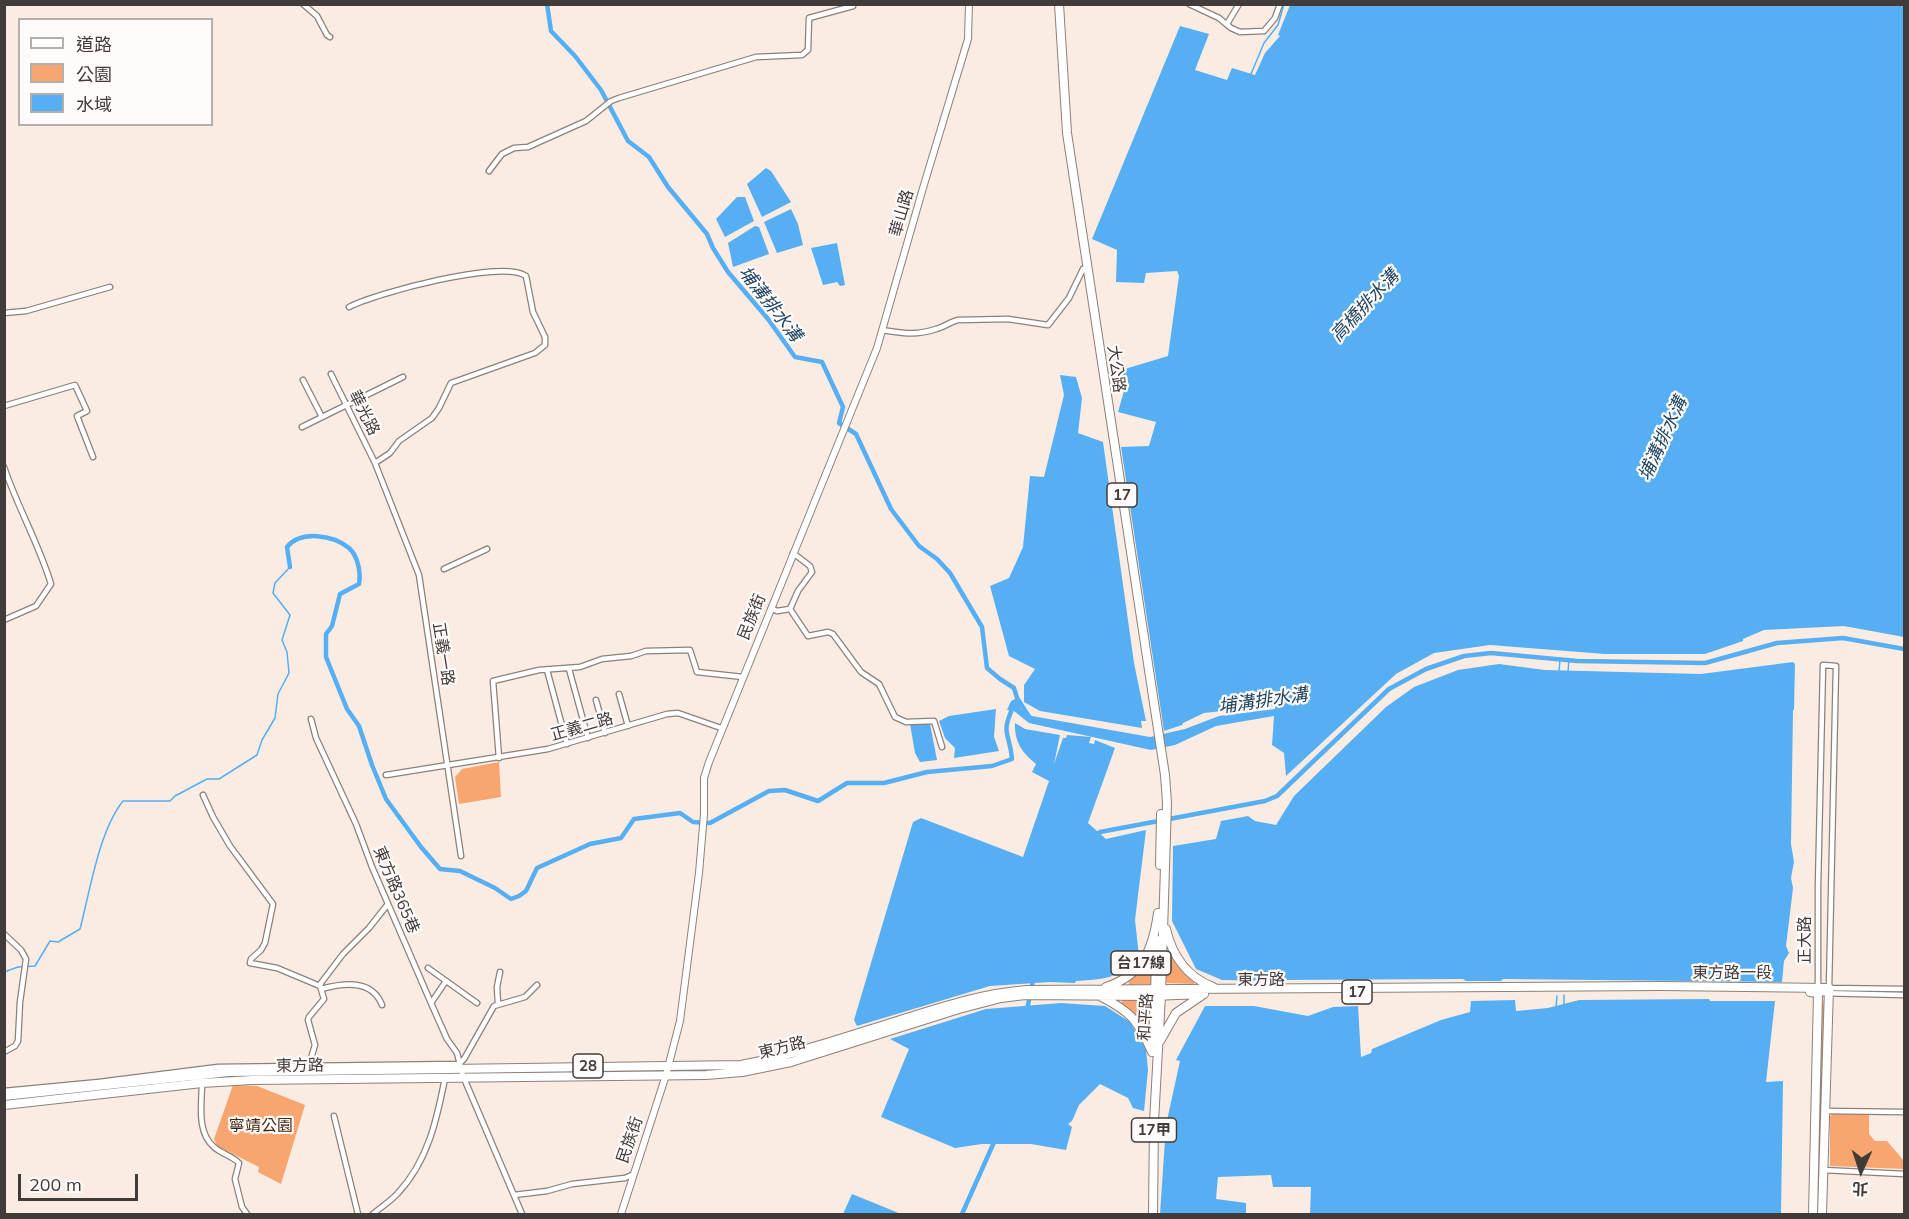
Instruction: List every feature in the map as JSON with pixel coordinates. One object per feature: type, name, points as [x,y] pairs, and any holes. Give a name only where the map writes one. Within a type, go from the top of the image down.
[{"type":"main road","name":"大公路","points":[[1054,4],[1063,144],[1083,254],[1083,269],[1111,436]]},
{"type":"main road","name":"大公路","points":[[1059,4],[1067,133],[1083,254],[1160,750]]},
{"type":"main road","name":"和平路","points":[[1151,1215],[1164,820],[1160,750]]},
{"type":"main road","name":"台17線","points":[[1160,913],[1171,948],[1178,960],[1198,980],[1223,989]]},
{"type":"main road","name":"台17線","points":[[1098,993],[1137,969],[1155,938],[1160,913]]},
{"type":"main road","name":"東方路","points":[[4,1096],[201,1074],[446,1077],[462,1069],[666,1075],[742,1072],[791,1062],[958,1009],[1001,998],[1025,995],[1223,989],[1559,989]]},
{"type":"main road","name":"東方路","points":[[1158,992],[1206,994],[1559,989]]},
{"type":"main road","name":"東方路一段","points":[[1559,989],[1829,990]]},
{"type":"main road","name":"東方路","points":[[4,1105],[296,1075],[462,1069],[727,1066],[761,1061],[954,1003],[1000,992],[1027,990],[1098,993]]},
{"type":"main road","name":"正大路","points":[[1813,1215],[1818,990]]},
{"type":"main road","name":"正大路","points":[[1822,1215],[1829,990]]},
{"type":"main road","points":[[1098,993],[1122,1007],[1134,1018],[1155,1049],[1176,1012],[1206,994]]},
{"type":"street","points":[[303,4],[317,16],[330,37]]},
{"type":"street","name":"華山路","points":[[843,434],[882,330],[968,39],[969,4]]},
{"type":"street","points":[[1189,4],[1219,18],[1231,28],[1243,33],[1264,30],[1275,18],[1280,4]]},
{"type":"street","points":[[1202,10],[1205,4]]},
{"type":"street","points":[[1227,24],[1239,4]]},
{"type":"street","points":[[489,171],[502,154],[514,148],[528,147],[580,124],[611,101],[619,98],[751,58],[804,54],[808,50],[809,18],[853,6]]},
{"type":"street","points":[[882,330],[914,335],[958,320],[1008,319],[1048,325],[1069,298],[1083,269]]},
{"type":"street","points":[[349,307],[364,299],[430,281],[484,273],[521,273],[526,276],[533,312],[545,337],[543,348],[535,353],[451,383],[432,418],[399,441],[390,453],[375,462]]},
{"type":"street","points":[[4,313],[20,312],[110,287]]},
{"type":"street","name":"華光路","points":[[331,374],[375,462]]},
{"type":"street","points":[[302,427],[403,377]]},
{"type":"street","points":[[303,380],[322,417]]},
{"type":"street","points":[[4,406],[75,385],[87,411],[77,416],[93,457]]},
{"type":"street","name":"民族街","points":[[621,1215],[666,1075],[680,1021],[703,833],[704,778],[721,728],[843,434]]},
{"type":"street","name":"正義一路","points":[[375,462],[419,575],[461,856]]},
{"type":"street","points":[[4,467],[51,584],[36,606],[4,620]]},
{"type":"street","points":[[444,569],[487,549]]},
{"type":"street","points":[[790,609],[798,591],[812,572],[810,566],[793,553]]},
{"type":"street","points":[[771,608],[790,609]]},
{"type":"street","points":[[790,609],[808,636],[828,632],[838,638],[861,672],[879,684],[895,717],[906,722],[934,721],[942,747]]},
{"type":"street","points":[[499,758],[493,681],[547,670],[568,669],[602,659],[632,656],[646,651],[683,649],[690,650],[697,672],[743,677]]},
{"type":"street","name":"正大路","points":[[1818,990],[1823,665],[1836,666],[1829,990]]},
{"type":"street","points":[[568,669],[588,738]]},
{"type":"street","points":[[547,670],[567,744]]},
{"type":"street","points":[[619,694],[628,726]]},
{"type":"street","points":[[596,700],[605,733]]},
{"type":"street","name":"正義二路","points":[[386,775],[499,758],[567,744],[678,713],[721,728]]},
{"type":"street","name":"東方路365巷","points":[[311,719],[320,745],[356,824],[372,867],[431,1003],[447,1039],[457,1053],[522,1215]]},
{"type":"street","points":[[203,795],[230,846],[273,904],[264,943],[250,963],[277,968],[320,987],[354,984],[364,986],[373,990],[382,1005]]},
{"type":"street","points":[[1818,886],[1831,886]]},
{"type":"street","points":[[309,1065],[315,1045],[308,1020],[324,999],[320,987],[334,964],[369,928],[388,904]]},
{"type":"street","points":[[4,934],[21,950],[26,959],[18,1041],[15,1046],[4,1053]]},
{"type":"street","points":[[428,968],[477,1003]]},
{"type":"street","points":[[498,1004],[497,987],[500,972]]},
{"type":"street","points":[[431,1003],[446,981]]},
{"type":"street","points":[[4,1091],[218,1067],[309,1065],[462,1069],[490,1011],[498,1004],[525,996],[537,985]]},
{"type":"street","name":"東方路一段","points":[[1829,990],[1905,989]]},
{"type":"street","name":"東方路一段","points":[[1829,990],[1905,995]]},
{"type":"street","points":[[201,1074],[204,1131],[211,1145],[239,1163],[236,1179],[239,1197],[247,1215]]},
{"type":"street","points":[[373,1215],[397,1194],[411,1177],[423,1155],[437,1120],[446,1077]]},
{"type":"street","points":[[1826,1111],[1905,1112]]},
{"type":"street","points":[[334,1116],[358,1215]]},
{"type":"street","points":[[1814,1170],[1905,1174]]},
{"type":"street","points":[[514,1195],[632,1175]]},
{"type":"green space","points":[[499,762],[501,797],[459,804],[455,777],[462,769]]},
{"type":"green space","points":[[1170,951],[1195,981],[1194,984],[1167,983],[1166,966]]},
{"type":"green space","points":[[1152,955],[1155,955],[1154,984],[1129,985],[1128,979],[1143,968]]},
{"type":"green space","points":[[1823,998],[1826,1025],[1820,1165],[1820,1021]]},
{"type":"green space","points":[[1123,999],[1153,1000],[1151,1034],[1136,1015],[1121,1003]]},
{"type":"green space","name":"寧靖公園","points":[[233,1085],[257,1086],[305,1105],[281,1184],[258,1172],[259,1167],[217,1146],[214,1139]]},
{"type":"green space","points":[[1833,1114],[1869,1115],[1869,1134],[1875,1141],[1887,1141],[1904,1161],[1904,1169],[1830,1166],[1830,1116]]},
{"type":"water","name":"高橋排水溝","points":[[1290,5],[1904,5],[1904,637],[1844,626],[1764,630],[1743,641],[1705,654],[1605,654],[1490,645],[1434,653],[1396,674],[1286,776],[1284,753],[1272,745],[1274,716],[1216,726],[1175,745],[1151,750],[1029,723],[1014,711],[1007,710],[1011,701],[1017,698],[1021,709],[1032,716],[1150,737],[1185,729],[1219,716],[1275,709],[1275,705],[1204,713],[1182,725],[1164,731],[1121,447],[1149,446],[1156,422],[1118,412],[1124,391],[1118,371],[1168,356],[1179,276],[1177,271],[1146,273],[1144,283],[1116,282],[1117,250],[1092,239],[1180,26],[1209,34],[1195,70],[1227,80],[1232,68],[1255,75],[1265,53],[1280,36],[1278,35]]},
{"type":"water","points":[[766,168],[771,171],[791,202],[762,217],[747,184]]},
{"type":"water","points":[[737,197],[745,197],[754,221],[725,237],[716,219]]},
{"type":"water","points":[[791,209],[798,224],[803,245],[777,253],[764,222]]},
{"type":"water","points":[[755,226],[759,227],[769,254],[733,267],[728,243]]},
{"type":"water","points":[[837,243],[845,285],[840,286],[837,282],[823,285],[811,248]]},
{"type":"water","points":[[1060,375],[1076,377],[1082,398],[1078,433],[1103,442],[1134,663],[1146,721],[1141,721],[1142,728],[1040,711],[1024,702],[1024,685],[1035,669],[1009,656],[990,586],[1009,578],[1023,547],[1030,476],[1044,477],[1064,395]]},
{"type":"water","points":[[1793,662],[1795,664],[1791,844],[1794,862],[1786,946],[1789,953],[1784,961],[1782,982],[1503,979],[1501,981],[1466,981],[1463,979],[1222,980],[1196,969],[1172,921],[1173,846],[1216,839],[1221,821],[1248,816],[1255,821],[1276,825],[1294,796],[1386,707],[1414,687],[1458,670],[1499,664],[1545,670],[1701,674]]},
{"type":"water","points":[[996,709],[994,737],[999,751],[954,758],[955,748],[945,738],[939,721],[949,716]]},
{"type":"water","points":[[1015,723],[1025,729],[1060,735],[1054,764],[1063,738],[1067,735],[1091,737],[1089,743],[1094,744],[1095,740],[1115,748],[1088,823],[1106,839],[1146,830],[1135,920],[1139,956],[1125,969],[1104,978],[1076,981],[1075,983],[1050,982],[990,986],[857,1026],[854,1020],[913,822],[921,818],[1023,857],[1049,781],[1032,772],[1036,764],[1020,746]]},
{"type":"water","points":[[910,724],[930,724],[937,760],[920,762],[915,753]]},
{"type":"water","points":[[1709,999],[1710,1001],[1775,1001],[1766,1082],[1783,1081],[1781,1214],[1310,1214],[1311,1187],[1273,1187],[1271,1175],[1218,1177],[1216,1199],[1246,1203],[1246,1214],[1160,1214],[1166,1125],[1180,1061],[1176,1060],[1205,1006],[1254,1006],[1308,1016],[1333,1007],[1358,1006],[1361,1057],[1371,1053],[1372,1049],[1441,1020],[1470,1012],[1471,1001],[1515,1000],[1516,1011],[1548,1008],[1579,1000]]},
{"type":"water","points":[[1061,1003],[1105,1006],[1130,1022],[1146,1049],[1148,1070],[1144,1111],[1133,1108],[1128,1098],[1100,1084],[1079,1105],[1072,1121],[1068,1124],[1072,1127],[1066,1150],[1031,1144],[982,1144],[955,1148],[881,1117],[909,1049],[890,1039],[986,1009]]},
{"type":"water","points":[[852,1194],[901,1214],[843,1214]]},
{"type":"waterway","name":"埔溝排水溝","points":[[547,4],[551,31],[575,56],[601,90],[628,141],[649,157],[668,187],[707,234],[728,272],[768,319],[795,357],[822,362],[843,407],[839,423],[856,434],[891,509],[919,546],[937,559],[950,573],[982,627],[987,668],[1014,688],[1017,698],[1030,718]]},
{"type":"waterway","points":[[1251,74],[1264,43],[1278,25],[1284,4]]},
{"type":"waterway","points":[[290,567],[287,547],[300,538],[309,536],[335,540],[349,548],[355,555],[360,575],[359,584],[340,594],[332,626],[326,634],[326,657],[347,709],[359,726],[386,799],[440,869],[460,871],[495,888],[511,899],[526,891],[537,868],[590,844],[621,838],[634,819],[680,813],[693,822],[710,823],[769,791],[785,790],[818,801],[847,783],[884,783],[927,772],[992,766],[1012,759],[1006,729],[1013,707]]},
{"type":"waterway","points":[[4,972],[18,967],[35,966],[50,941],[58,942],[80,929],[101,845],[123,801],[170,801],[207,779],[219,779],[257,755],[262,740],[275,718],[278,694],[289,673],[287,652],[282,640],[290,615],[273,593],[275,583],[290,567]]},
{"type":"waterway","points":[[1096,835],[1100,832],[1265,801],[1277,796],[1389,689],[1426,669],[1464,656],[1491,653],[1577,661],[1705,663],[1777,643],[1843,638],[1904,649]]},
{"type":"waterway","points":[[1559,671],[1560,660]]},
{"type":"waterway","points":[[1568,671],[1569,660]]},
{"type":"waterway","points":[[1027,1010],[1033,980]]},
{"type":"waterway","points":[[1564,995],[1564,1004]]},
{"type":"waterway","points":[[1556,1007],[1557,996]]},
{"type":"waterway","points":[[962,1214],[995,1140]]}]
